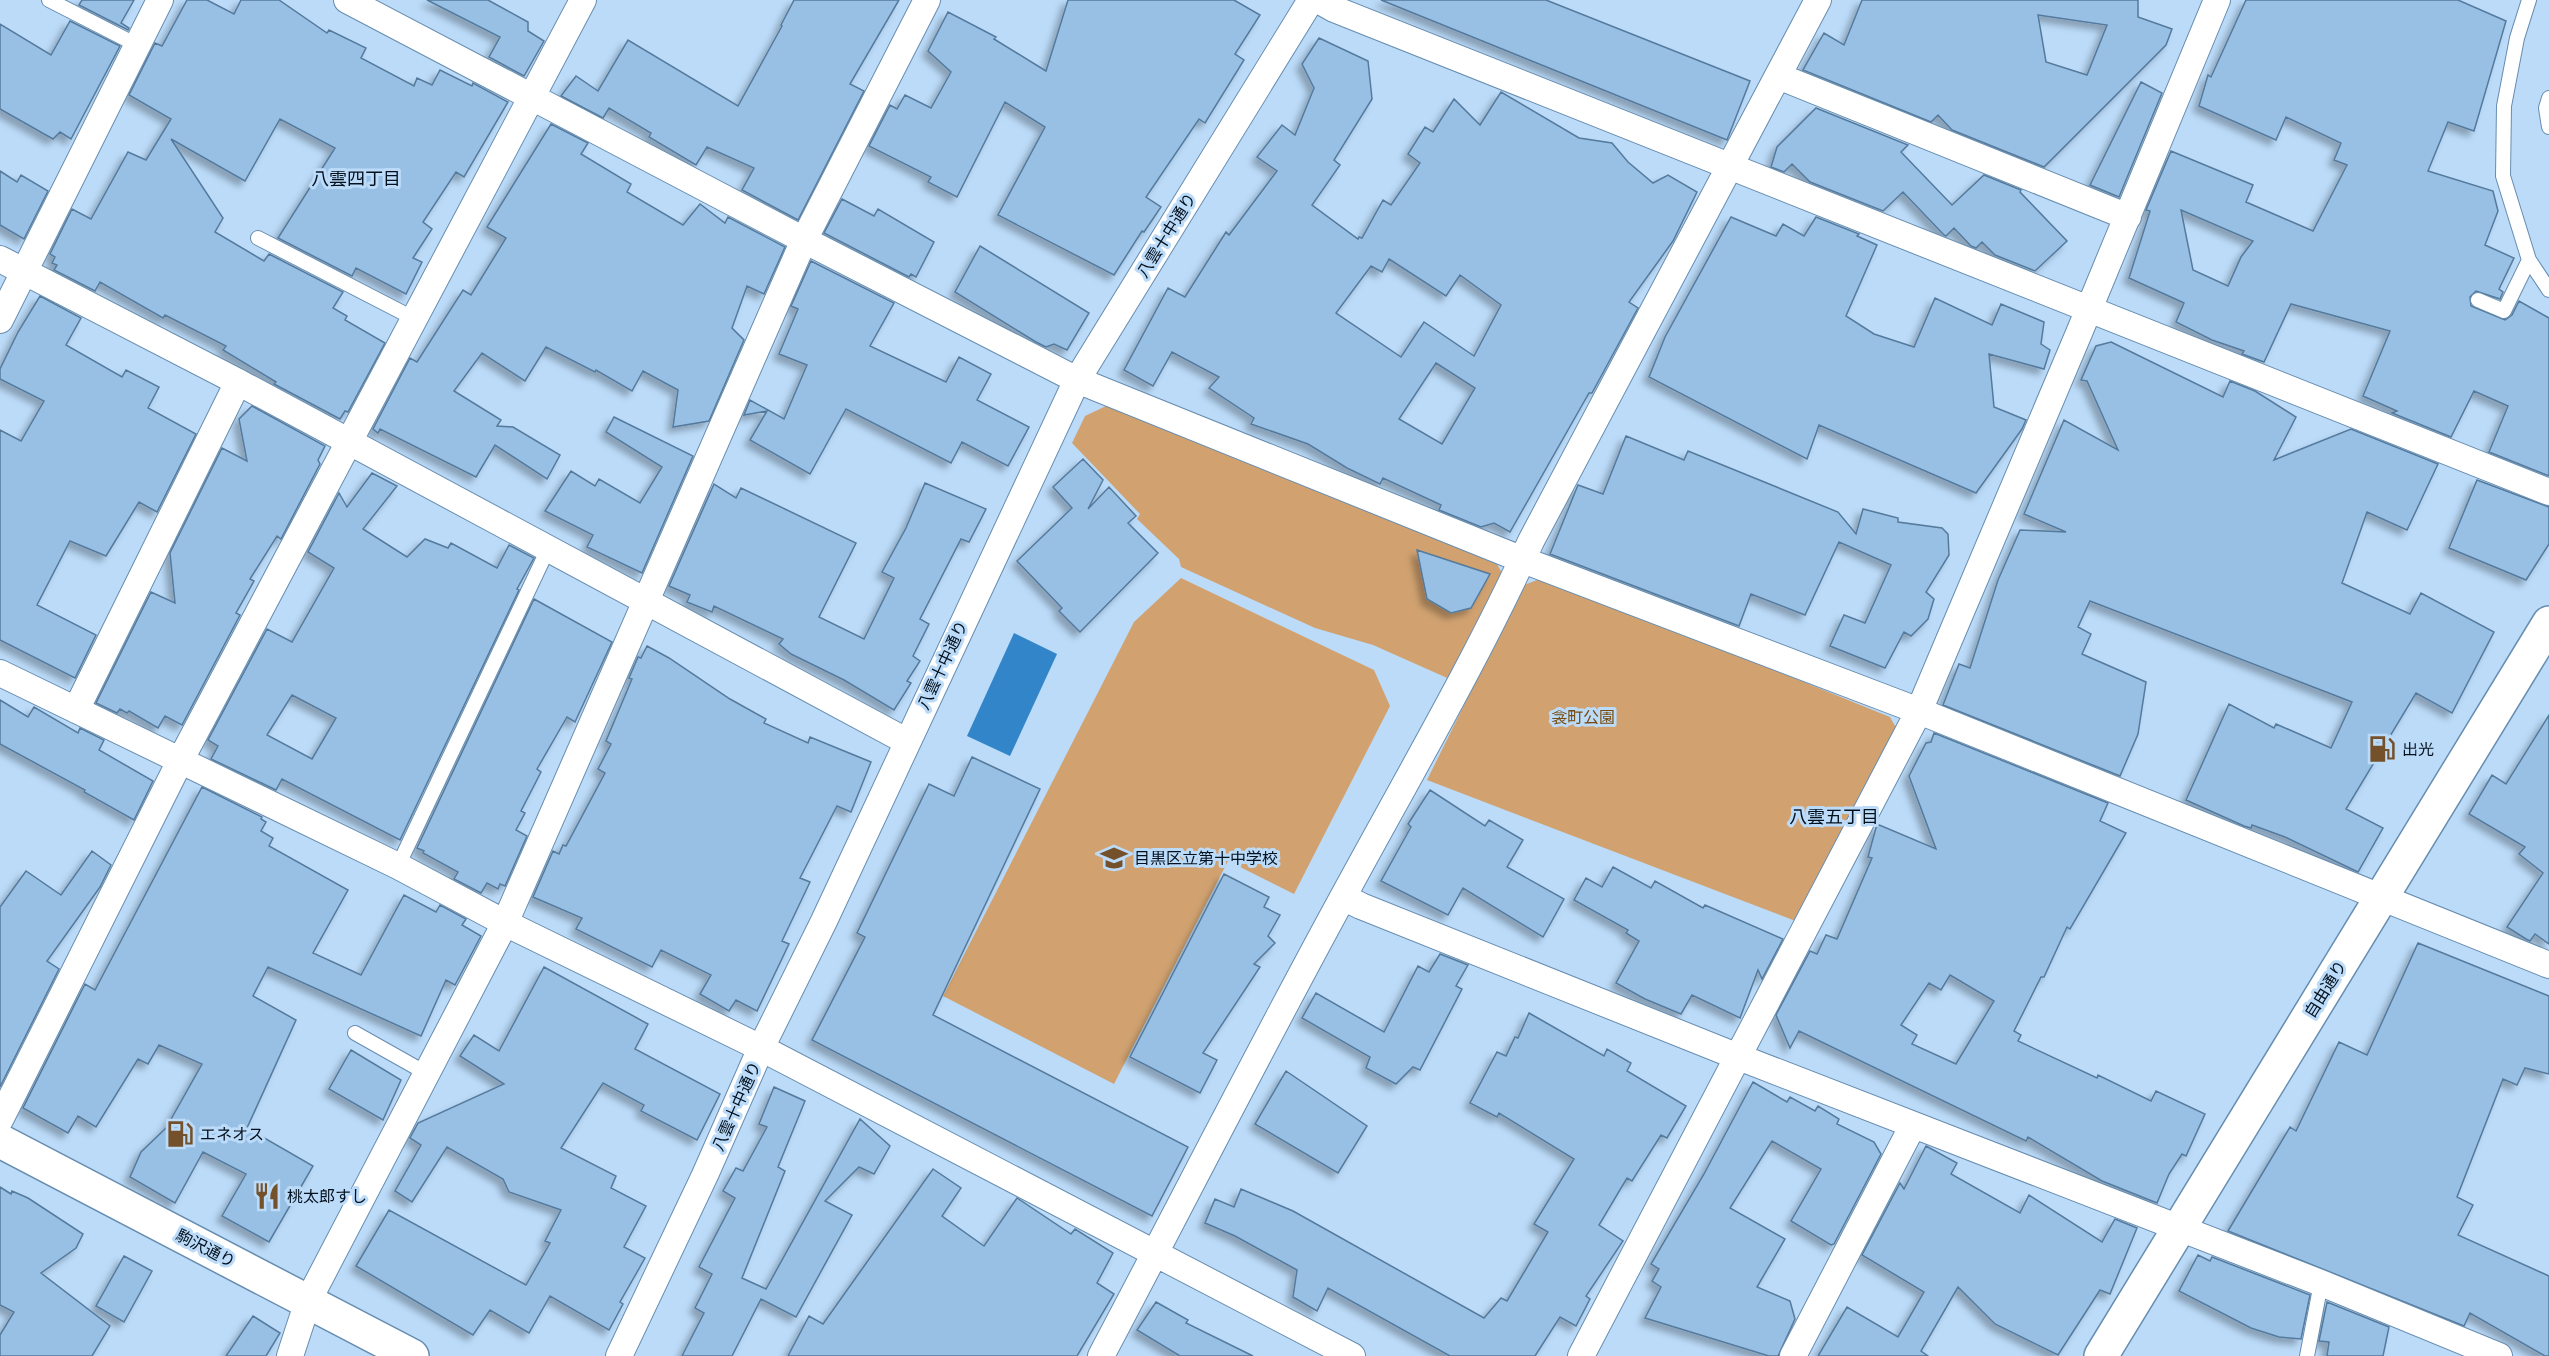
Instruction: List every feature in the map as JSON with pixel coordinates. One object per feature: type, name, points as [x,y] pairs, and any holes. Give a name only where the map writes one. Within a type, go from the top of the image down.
[{"type":"main road","name":"自由通り","points":[[2101,1356],[2549,622]]},
{"type":"main road","name":"駒沢通り","points":[[0,1141],[412,1356]]},
{"type":"street","points":[[0,320],[160,0]]},
{"type":"street","points":[[347,0],[804,240],[1077,380],[1523,560],[1918,711],[2549,965]]},
{"type":"street","points":[[0,1120],[180,760],[583,0]]},
{"type":"street","points":[[290,1356],[308,1301],[506,923],[804,240],[927,0]]},
{"type":"street","name":"八雲十中通り","points":[[619,1356],[705,1175],[761,1048],[824,921],[906,741],[1077,380],[1311,0]]},
{"type":"street","points":[[1318,0],[1345,14],[1729,168],[2090,308],[2549,492]]},
{"type":"street","points":[[1101,1356],[1343,897],[1431,739],[1818,0]]},
{"type":"street","points":[[1581,1356],[1918,711],[2090,308],[2215,0]]},
{"type":"street","points":[[1778,76],[2127,217]]},
{"type":"street","points":[[0,259],[238,382],[906,741]]},
{"type":"street","points":[[76,710],[238,382]]},
{"type":"street","points":[[0,673],[398,866],[506,923],[761,1048],[1352,1356]]},
{"type":"street","points":[[1343,897],[1372,911],[1736,1056],[2320,1283],[2499,1356]]},
{"type":"street","points":[[1793,1356],[1913,1125]]},
{"type":"lane","points":[[49,0],[137,45]]},
{"type":"lane","points":[[2529,0],[2517,38],[2504,106],[2503,176],[2529,260],[2549,290]]},
{"type":"lane","points":[[2549,98],[2546,108],[2549,127]]},
{"type":"lane","points":[[258,238],[413,318]]},
{"type":"lane","points":[[2478,300],[2504,311],[2529,260]]},
{"type":"lane","points":[[398,866],[548,549]]},
{"type":"lane","points":[[355,1033],[426,1073]]},
{"type":"lane","points":[[2307,1356],[2320,1283]]},
{"type":"green space","name":"衾町公園","points":[[1106,406],[1495,561],[1504,576],[1524,585],[1545,577],[1890,717],[1899,733],[1798,922],[1427,780],[1472,689],[1373,645],[1315,628],[1181,567],[1179,559],[1137,519],[1140,514],[1072,443],[1085,416]]},
{"type":"green space","points":[[1181,578],[1374,670],[1390,706],[1294,894],[1228,861],[1114,1084],[943,996],[1134,622]]},
{"type":"water","points":[[1014,633],[1057,654],[1010,756],[967,736]]},
{"type":"building","points":[[82,0],[134,0],[121,23],[129,28],[128,30],[79,5]]},
{"type":"building","points":[[187,0],[207,0],[234,14],[241,0],[279,0],[327,33],[329,30],[366,48],[361,58],[414,86],[417,78],[432,85],[440,70],[472,86],[473,83],[508,102],[464,177],[456,172],[423,222],[432,229],[413,258],[422,262],[406,294],[356,268],[352,276],[278,238],[335,148],[280,119],[245,181],[171,139],[223,218],[215,232],[264,261],[269,254],[343,292],[333,308],[347,316],[345,320],[385,343],[348,412],[345,411],[340,419],[274,384],[276,382],[223,350],[226,346],[165,315],[163,318],[100,282],[95,291],[54,270],[57,265],[52,263],[55,257],[50,254],[72,209],[91,219],[128,152],[146,160],[171,119],[129,95],[155,43],[162,46]]},
{"type":"building","points":[[427,0],[488,0],[528,22],[528,31],[544,41],[524,76],[489,57],[500,37]]},
{"type":"building","points":[[794,0],[899,0],[850,84],[864,91],[798,220],[742,190],[754,168],[707,147],[696,165],[649,137],[651,133],[609,108],[603,118],[561,96],[576,76],[598,91],[628,40],[738,106]]},
{"type":"building","points":[[1068,0],[1234,0],[1260,15],[1235,54],[1244,60],[1205,123],[1199,119],[1146,197],[1161,207],[1144,232],[1142,231],[1114,275],[998,215],[1045,127],[1005,102],[957,197],[928,182],[931,177],[869,146],[890,105],[897,109],[905,95],[931,108],[951,72],[928,51],[948,12],[996,37],[994,39],[1046,71]]},
{"type":"building","points":[[1381,0],[1546,0],[1750,81],[1727,140]]},
{"type":"building","points":[[1862,0],[2138,0],[2138,17],[2172,29],[2166,45],[2044,167],[1952,130],[1938,115],[1931,122],[1803,70],[1824,33],[1844,45]],"holes":[[[2038,15],[2107,25],[2087,75],[2046,62]]]},
{"type":"building","points":[[2246,0],[2458,0],[2506,21],[2474,131],[2448,122],[2428,171],[2493,191],[2498,211],[2485,245],[2514,258],[2499,289],[2503,292],[2500,299],[2476,291],[2470,297],[2471,306],[2505,320],[2512,315],[2519,301],[2549,318],[2549,476],[2489,452],[2508,406],[2474,391],[2451,437],[2392,413],[2397,411],[2363,396],[2390,331],[2291,304],[2264,362],[2242,354],[2244,351],[2212,340],[2176,322],[2184,303],[2129,278],[2150,211],[2146,210],[2171,151],[2253,185],[2246,202],[2313,231],[2347,165],[2334,160],[2341,143],[2286,117],[2276,140],[2199,106],[2208,75],[2211,77]],"holes":[[[2181,210],[2253,241],[2241,257],[2228,286],[2193,270]]]},
{"type":"building","points":[[70,21],[120,46],[71,139],[60,132],[53,139],[0,109],[0,24],[51,55]]},
{"type":"building","points":[[1319,38],[1368,61],[1372,99],[1334,160],[1340,165],[1312,205],[1358,239],[1362,238],[1383,200],[1391,205],[1420,163],[1408,154],[1425,127],[1433,132],[1454,99],[1480,125],[1501,92],[1579,138],[1612,143],[1628,162],[1653,183],[1668,175],[1697,192],[1673,241],[1629,302],[1638,308],[1592,393],[1589,393],[1510,532],[1494,523],[1481,527],[1439,510],[1441,505],[1383,478],[1380,484],[1347,468],[1308,444],[1251,424],[1254,418],[1209,388],[1219,377],[1172,352],[1153,386],[1124,370],[1168,288],[1185,297],[1226,232],[1229,235],[1277,171],[1257,157],[1282,125],[1295,135],[1314,88],[1302,64]],"holes":[[[1389,259],[1446,296],[1460,275],[1501,305],[1474,356],[1424,322],[1401,357],[1336,313],[1371,266],[1382,272]],[[1436,363],[1475,388],[1442,444],[1399,419]]]},
{"type":"building","points":[[2141,82],[2162,93],[2119,197],[2090,185]]},
{"type":"building","points":[[1816,108],[1908,145],[1901,152],[1952,205],[1984,175],[2021,190],[2020,192],[2067,241],[2035,271],[1995,255],[1982,242],[1976,248],[1971,246],[1954,228],[1946,236],[1944,235],[1903,192],[1883,211],[1810,182],[1792,164],[1784,172],[1771,167],[1777,147]]},
{"type":"building","points":[[551,124],[588,143],[581,154],[631,184],[627,192],[683,225],[700,204],[725,223],[728,217],[785,247],[764,294],[747,286],[732,328],[744,340],[709,421],[673,427],[678,390],[643,371],[632,391],[596,370],[595,372],[546,347],[525,381],[482,353],[454,391],[501,420],[497,426],[513,427],[560,455],[547,479],[495,445],[476,477],[380,429],[378,433],[373,429],[410,358],[417,362],[463,290],[471,295],[506,238],[487,227]]},
{"type":"building","points":[[0,171],[17,182],[21,175],[48,191],[24,239],[0,225]]},
{"type":"building","points":[[842,199],[874,216],[878,209],[934,242],[916,277],[911,274],[909,277],[824,233]]},
{"type":"building","points":[[1731,217],[1776,236],[1783,224],[1804,236],[1816,217],[1859,234],[1857,236],[1877,245],[1846,316],[1874,334],[1914,347],[1935,298],[1992,325],[2001,304],[2044,322],[2041,344],[2050,350],[2044,369],[1989,354],[1994,407],[2026,420],[1976,493],[1819,425],[1807,459],[1649,377],[1665,337]]},
{"type":"building","points":[[980,246],[1089,313],[1067,350],[1054,344],[1046,347],[1036,342],[955,292]]},
{"type":"building","points":[[811,261],[894,303],[870,346],[946,382],[959,357],[991,374],[977,400],[1029,427],[1008,466],[962,442],[951,463],[846,409],[810,474],[750,440],[767,411],[744,415],[750,400],[784,419],[807,365],[779,354],[798,309],[791,306]]},
{"type":"building","points":[[40,296],[81,318],[66,345],[122,377],[126,370],[159,387],[148,408],[196,434],[157,512],[139,502],[106,556],[70,541],[37,605],[96,635],[75,678],[0,640],[0,430],[21,441],[44,401],[0,379],[0,369],[18,332]]},
{"type":"building","points":[[2111,342],[2223,397],[2230,381],[2255,391],[2296,417],[2274,460],[2351,429],[2438,464],[2407,530],[2367,512],[2342,583],[2410,614],[2421,593],[2494,632],[2452,713],[2416,693],[2346,809],[2383,828],[2358,872],[2285,837],[2252,825],[2251,828],[2244,826],[2186,800],[2229,704],[2274,728],[2276,724],[2331,748],[2352,702],[2090,601],[2078,627],[2091,634],[2082,654],[2146,682],[2138,734],[2120,776],[1943,705],[1959,664],[1970,668],[1998,580],[2020,530],[2066,532],[2024,514],[2064,420],[2118,450],[2087,381],[2081,380],[2096,346]]},
{"type":"building","points":[[252,406],[325,446],[318,460],[320,464],[281,539],[277,536],[250,579],[254,581],[236,613],[240,615],[182,725],[165,716],[158,728],[129,711],[127,713],[120,709],[117,713],[96,703],[151,592],[175,603],[170,553],[222,448],[247,461],[239,419]]},
{"type":"building","points":[[614,417],[693,456],[642,573],[587,547],[593,535],[545,511],[571,471],[595,486],[599,479],[640,503],[662,467],[606,432]]},
{"type":"building","points":[[1626,436],[1684,460],[1688,451],[1838,512],[1856,534],[1863,509],[1898,518],[1898,522],[1942,528],[1948,534],[1949,555],[1926,592],[1934,599],[1928,619],[1911,636],[1904,632],[1885,668],[1830,646],[1844,615],[1865,623],[1891,565],[1839,542],[1805,615],[1751,594],[1739,626],[1550,554],[1578,485],[1603,494]]},
{"type":"building","points":[[1083,459],[1103,480],[1088,509],[1109,487],[1136,516],[1128,523],[1158,553],[1080,632],[1059,611],[1062,608],[1017,561],[1072,508],[1053,487]]},
{"type":"building","points":[[372,473],[397,486],[363,529],[407,557],[425,539],[448,548],[451,543],[497,568],[509,545],[534,558],[517,589],[519,590],[400,840],[282,779],[276,790],[211,759],[218,746],[208,740],[267,629],[292,642],[334,568],[308,552],[339,493],[347,507]],"holes":[[[292,695],[336,718],[312,759],[267,735]]]},
{"type":"building","points":[[2477,480],[2549,507],[2549,544],[2526,580],[2449,548]]},
{"type":"building","points":[[925,483],[986,509],[969,542],[961,539],[920,619],[929,624],[913,656],[920,661],[907,681],[911,683],[894,710],[844,680],[791,654],[779,644],[783,639],[714,606],[712,612],[687,602],[690,595],[669,586],[714,484],[736,498],[741,488],[856,543],[819,617],[864,639],[894,578],[882,572],[906,528]]},
{"type":"building","points":[[1417,550],[1490,574],[1471,608],[1451,613],[1427,599]]},
{"type":"building","points":[[534,599],[612,642],[575,722],[567,717],[537,769],[541,772],[521,811],[525,813],[516,830],[527,836],[505,886],[500,884],[498,889],[487,883],[481,893],[454,879],[458,872],[417,848]]},
{"type":"building","points":[[647,646],[766,719],[764,723],[808,743],[810,737],[871,762],[851,812],[837,806],[800,878],[810,882],[782,941],[789,944],[757,1011],[736,1000],[729,1011],[700,994],[711,975],[661,950],[652,967],[576,929],[582,918],[533,897],[553,851],[559,854],[563,845],[566,846],[605,773],[598,769],[611,744],[606,741],[632,679],[629,678],[638,657],[641,658]]},
{"type":"building","points":[[0,700],[28,717],[34,707],[78,733],[80,728],[104,740],[99,750],[153,781],[134,820],[84,792],[85,790],[0,744]]},
{"type":"building","points":[[2549,715],[2549,944],[2535,934],[2530,941],[2507,927],[2543,873],[2519,854],[2525,847],[2469,814],[2492,775],[2506,784]]},
{"type":"building","points":[[1934,733],[2108,803],[2100,821],[2126,833],[2070,929],[2067,927],[2044,977],[2041,977],[2014,1031],[2021,1035],[2018,1041],[2097,1078],[2098,1075],[2151,1101],[2156,1091],[2205,1114],[2186,1156],[2182,1154],[2169,1174],[2157,1203],[2102,1181],[2028,1137],[2026,1141],[1799,1031],[1790,1048],[1776,1015],[1810,951],[1817,954],[1826,935],[1837,939],[1872,858],[1868,857],[1877,824],[1936,849],[1909,776],[1926,743],[1931,742]],"holes":[[[1950,975],[1994,1001],[1956,1064],[1912,1044],[1917,1035],[1901,1025],[1929,983],[1941,990]]]},
{"type":"building","points":[[972,757],[1040,789],[933,1015],[1188,1147],[1152,1216],[812,1040],[865,937],[857,933],[929,784],[954,796]]},
{"type":"building","points":[[202,787],[262,817],[261,819],[266,822],[261,831],[273,838],[269,846],[348,890],[313,953],[361,975],[404,895],[436,912],[440,905],[466,919],[462,925],[481,936],[455,985],[446,980],[421,1036],[268,967],[253,996],[296,1020],[247,1128],[313,1166],[269,1242],[222,1216],[246,1174],[203,1152],[175,1203],[130,1177],[141,1152],[166,1128],[202,1064],[159,1045],[148,1064],[138,1059],[96,1127],[78,1116],[68,1133],[23,1108],[85,984],[95,990]]},
{"type":"building","points":[[1430,790],[1485,826],[1489,820],[1523,840],[1507,867],[1564,899],[1543,937],[1463,888],[1448,915],[1381,881],[1411,827],[1408,824]]},
{"type":"building","points":[[92,851],[111,865],[100,887],[47,961],[59,969],[0,1087],[0,907],[26,871],[61,895]]},
{"type":"building","points":[[1613,867],[1651,888],[1655,881],[1703,908],[1705,905],[1783,939],[1762,979],[1758,970],[1740,1018],[1692,995],[1681,1014],[1645,999],[1616,983],[1639,941],[1626,933],[1628,930],[1574,900],[1586,878],[1602,887]]},
{"type":"building","points":[[1224,874],[1269,897],[1264,907],[1280,915],[1268,936],[1275,943],[1254,964],[1260,967],[1203,1053],[1217,1060],[1200,1093],[1130,1057]]},
{"type":"building","points":[[2418,943],[2549,996],[2549,1074],[2525,1068],[2517,1085],[2503,1079],[2457,1197],[2473,1205],[2458,1235],[2549,1276],[2549,1356],[2545,1356],[2470,1313],[2464,1326],[2228,1231],[2290,1127],[2296,1131],[2339,1042],[2367,1055]]},
{"type":"building","points":[[1440,954],[1468,965],[1456,986],[1462,989],[1420,1070],[1413,1067],[1396,1084],[1366,1068],[1370,1057],[1302,1018],[1316,993],[1384,1032],[1418,966],[1429,972]]},
{"type":"building","points":[[544,967],[648,1024],[635,1049],[720,1094],[697,1140],[641,1111],[644,1105],[603,1083],[561,1148],[616,1176],[611,1188],[646,1206],[624,1247],[645,1258],[620,1302],[623,1304],[609,1330],[550,1296],[529,1333],[490,1310],[473,1335],[356,1266],[389,1210],[526,1285],[550,1243],[545,1241],[561,1210],[509,1192],[503,1179],[447,1147],[412,1202],[395,1191],[421,1145],[410,1138],[418,1123],[504,1084],[460,1056],[474,1035],[499,1051]]},
{"type":"building","points":[[1529,1013],[1604,1056],[1607,1049],[1631,1063],[1627,1071],[1686,1106],[1667,1138],[1661,1135],[1632,1181],[1627,1178],[1599,1225],[1623,1241],[1586,1296],[1590,1299],[1576,1326],[1560,1317],[1535,1356],[1450,1356],[1328,1288],[1317,1311],[1293,1297],[1297,1270],[1235,1236],[1205,1223],[1215,1199],[1234,1207],[1241,1189],[1293,1211],[1484,1318],[1501,1298],[1507,1301],[1548,1232],[1534,1224],[1574,1159],[1499,1113],[1497,1117],[1470,1103],[1497,1052],[1506,1056],[1515,1037],[1518,1038]]},
{"type":"building","points":[[351,1050],[401,1080],[383,1120],[329,1089]]},
{"type":"building","points":[[1286,1071],[1367,1126],[1338,1173],[1255,1124]]},
{"type":"building","points":[[1753,1082],[1787,1102],[1790,1097],[1815,1111],[1818,1106],[1839,1119],[1837,1124],[1874,1142],[1881,1154],[1834,1244],[1831,1245],[1791,1221],[1821,1169],[1772,1141],[1730,1208],[1785,1239],[1757,1287],[1790,1301],[1795,1319],[1778,1356],[1769,1356],[1645,1318],[1661,1287],[1652,1281],[1659,1269],[1651,1264],[1704,1174]]},
{"type":"building","points":[[774,1087],[805,1101],[778,1167],[785,1171],[742,1278],[766,1289],[860,1119],[890,1146],[874,1174],[859,1167],[825,1201],[852,1215],[796,1317],[761,1299],[732,1356],[682,1356],[704,1313],[695,1308],[712,1274],[699,1267],[735,1198],[723,1191],[736,1168],[743,1171],[767,1127],[759,1124]]},
{"type":"building","points":[[1926,1146],[1957,1163],[1951,1174],[2020,1213],[2029,1195],[2102,1242],[2115,1219],[2137,1228],[2110,1294],[2100,1290],[2058,1355],[1995,1324],[1958,1287],[1921,1351],[1928,1356],[1818,1356],[1847,1307],[1898,1337],[1924,1292],[1862,1255],[1900,1183],[1904,1189]]},
{"type":"building","points":[[933,1169],[961,1188],[942,1216],[984,1246],[1017,1198],[1071,1234],[1075,1229],[1113,1253],[1097,1283],[1114,1294],[1077,1356],[788,1356],[809,1316],[823,1324]]},
{"type":"building","points":[[0,1187],[11,1194],[12,1191],[28,1198],[83,1234],[76,1248],[41,1273],[110,1326],[92,1356],[0,1356],[0,1335],[14,1312],[0,1305]]},
{"type":"building","points":[[2198,1255],[2210,1261],[2212,1257],[2310,1295],[2301,1339],[2279,1337],[2251,1328],[2179,1291]]},
{"type":"building","points":[[124,1256],[152,1271],[124,1322],[96,1306]]},
{"type":"building","points":[[1156,1302],[1188,1320],[1186,1323],[1253,1356],[1180,1356],[1137,1330]]},
{"type":"building","points":[[2327,1302],[2389,1327],[2383,1356],[2327,1356],[2329,1342],[2319,1341]]},
{"type":"building","points":[[253,1316],[280,1333],[266,1356],[226,1356]]},
{"type":"place","name":"出光","points":[[2382,749]]},
{"type":"place","name":"目黒区立第十中学校","points":[[1114,858]]},
{"type":"place","name":"エネオス","points":[[180,1134]]},
{"type":"place","name":"桃太郎すし","points":[[267,1196]]},
{"type":"district","name":"八雲四丁目","points":[[356,178]]},
{"type":"district","name":"八雲五丁目","points":[[1834,816]]}]
